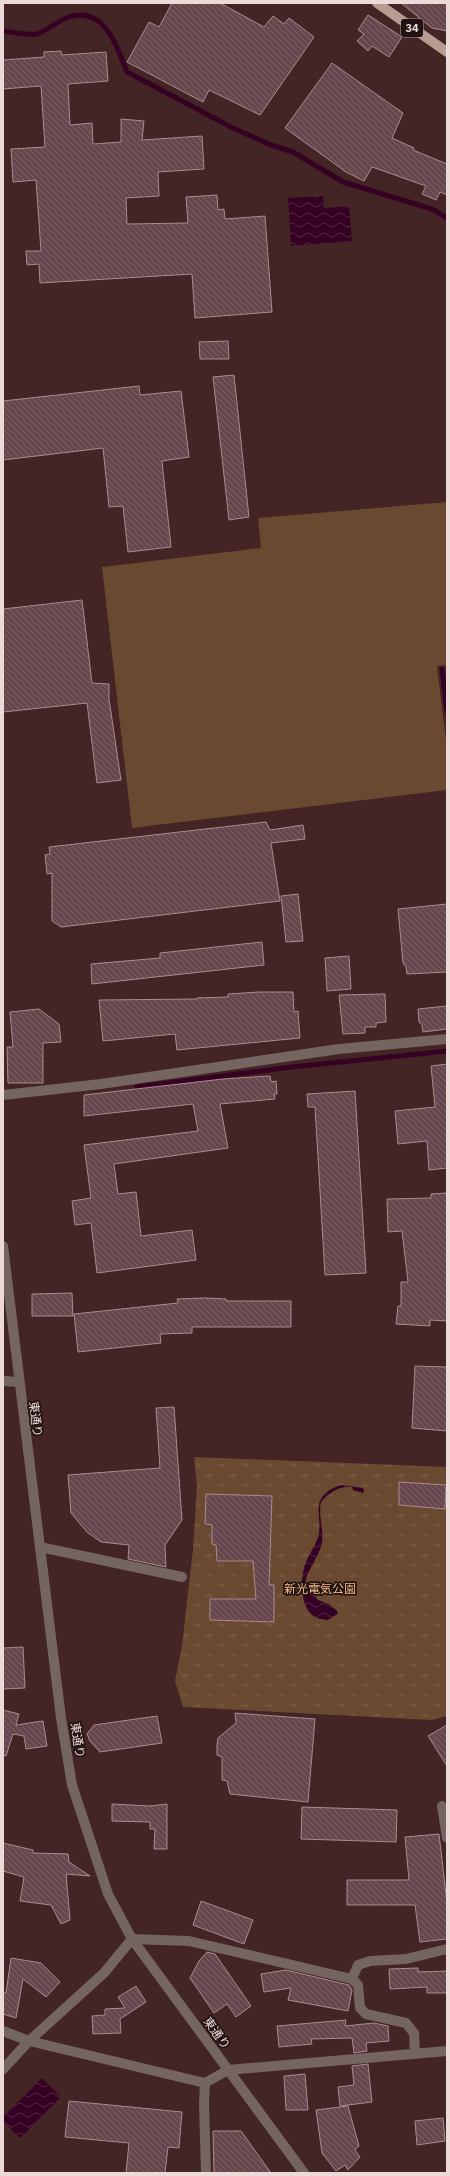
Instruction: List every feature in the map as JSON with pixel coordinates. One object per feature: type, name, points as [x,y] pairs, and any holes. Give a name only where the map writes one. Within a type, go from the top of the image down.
[{"type":"main road","name":"34","points":[[377,3],[447,52]]},
{"type":"street","points":[[3,1095],[101,1084],[339,1049],[447,1039]]},
{"type":"street","name":"東通り","points":[[3,1246],[61,1718],[72,1785],[108,1894],[132,1939],[304,2173]]},
{"type":"street","points":[[3,1381],[19,1382]]},
{"type":"street","points":[[40,1548],[182,1577]]},
{"type":"street","points":[[442,1806],[447,1838]]},
{"type":"street","points":[[3,2069],[29,2041],[104,1973],[132,1939],[189,1941],[352,1979],[358,1985],[360,2008],[366,2014],[406,2023],[414,2033],[415,2054]]},
{"type":"street","points":[[352,1979],[358,1965],[370,1961],[406,1959],[447,1949]]},
{"type":"street","points":[[3,2031],[29,2041],[206,2082],[228,2070],[447,2051]]},
{"type":"street","points":[[206,2082],[204,2104],[206,2173]]},
{"type":"green space","points":[[447,502],[447,665],[437,666],[447,749],[447,790],[132,828],[102,567],[261,548],[258,518]]},
{"type":"green space","name":"新光電気公園","points":[[194,1457],[447,1467],[447,1716],[432,1720],[183,1707],[175,1681],[182,1646],[193,1549],[197,1486]]},
{"type":"water","points":[[323,196],[324,208],[349,206],[352,241],[291,246],[288,198]]},
{"type":"water","points":[[341,1485],[363,1488],[364,1491],[363,1493],[353,1490],[352,1487],[338,1489],[328,1495],[321,1502],[320,1512],[322,1543],[308,1572],[305,1583],[318,1600],[329,1604],[337,1611],[338,1614],[328,1620],[314,1617],[307,1609],[303,1597],[302,1577],[306,1561],[318,1537],[320,1501],[329,1491]]},
{"type":"water","points":[[42,2078],[61,2097],[20,2138],[3,2121],[3,2117]]},
{"type":"building","points":[[172,3],[220,3],[264,27],[273,16],[284,24],[289,18],[314,37],[260,115],[209,90],[203,102],[127,62],[149,22],[159,27]]},
{"type":"building","points":[[401,3],[447,3],[447,31],[432,28]]},
{"type":"building","points":[[368,15],[402,37],[389,57],[372,46],[368,51],[357,41],[364,34],[358,30]]},
{"type":"building","points":[[61,51],[62,55],[106,52],[108,81],[68,84],[70,125],[92,123],[93,144],[121,142],[121,119],[144,121],[142,140],[202,136],[204,169],[158,172],[159,196],[126,198],[127,224],[188,223],[186,197],[217,195],[218,210],[224,209],[225,219],[265,216],[272,312],[195,318],[192,274],[40,283],[39,264],[27,265],[26,251],[41,251],[36,180],[13,182],[11,149],[45,147],[41,86],[3,89],[3,60],[44,57],[44,52]]},
{"type":"building","points":[[332,63],[403,113],[392,138],[414,148],[413,150],[447,164],[447,195],[440,192],[436,200],[422,194],[426,186],[372,167],[364,181],[346,172],[285,128]]},
{"type":"building","points":[[228,341],[229,359],[200,359],[199,342]]},
{"type":"building","points":[[234,375],[249,517],[229,520],[213,377]]},
{"type":"building","points":[[139,386],[140,395],[181,391],[189,457],[162,461],[171,547],[128,552],[123,506],[109,507],[103,448],[3,460],[3,401]]},
{"type":"building","points":[[82,600],[92,683],[109,684],[109,699],[121,780],[97,783],[87,703],[3,712],[3,609]]},
{"type":"building","points":[[266,822],[270,830],[303,825],[305,839],[271,843],[280,901],[61,927],[52,921],[52,873],[47,874],[45,855],[50,854],[49,847]]},
{"type":"building","points":[[298,894],[303,941],[286,942],[281,896]]},
{"type":"building","points":[[447,904],[447,972],[407,974],[406,967],[403,963],[398,909]]},
{"type":"building","points":[[262,942],[264,965],[92,984],[91,964],[160,958],[160,953]]},
{"type":"building","points":[[349,956],[351,989],[327,991],[325,958]]},
{"type":"building","points":[[293,992],[294,1012],[298,1011],[300,1038],[177,1050],[175,1034],[103,1041],[99,1000],[197,999],[228,997],[228,994]]},
{"type":"building","points":[[385,994],[386,1022],[376,1023],[376,1027],[365,1027],[365,1033],[343,1034],[339,995]]},
{"type":"building","points":[[447,1006],[447,1029],[423,1032],[422,1025],[419,1022],[418,1009]]},
{"type":"building","points":[[39,1009],[59,1024],[61,1042],[43,1043],[43,1083],[8,1083],[7,1047],[13,1047],[10,1012]]},
{"type":"building","points":[[447,1064],[447,1168],[429,1170],[427,1141],[398,1144],[395,1111],[435,1107],[431,1066]]},
{"type":"building","points":[[270,1076],[271,1082],[276,1081],[277,1094],[274,1094],[275,1099],[220,1104],[228,1148],[114,1164],[118,1194],[136,1192],[141,1236],[192,1230],[196,1260],[97,1273],[91,1223],[75,1225],[72,1201],[91,1198],[84,1145],[198,1131],[193,1104],[84,1116],[84,1095],[223,1079]]},
{"type":"building","points":[[355,1091],[366,1273],[325,1275],[315,1107],[308,1107],[307,1094]]},
{"type":"building","points":[[447,1193],[447,1321],[430,1320],[430,1326],[396,1324],[398,1306],[401,1306],[401,1282],[408,1282],[402,1231],[388,1232],[387,1199],[431,1198],[431,1194]]},
{"type":"building","points":[[72,1293],[73,1316],[32,1316],[32,1294]]},
{"type":"building","points":[[177,1299],[226,1299],[226,1301],[291,1301],[291,1327],[192,1327],[192,1333],[160,1334],[161,1343],[78,1352],[74,1314],[178,1303]]},
{"type":"building","points":[[415,1366],[447,1367],[447,1431],[412,1428]]},
{"type":"building","points":[[174,1407],[182,1520],[165,1545],[166,1567],[128,1559],[129,1545],[101,1542],[87,1532],[71,1513],[68,1475],[160,1468],[156,1408]]},
{"type":"building","points":[[399,1482],[446,1485],[445,1509],[399,1505]]},
{"type":"building","points":[[206,1494],[272,1496],[269,1585],[274,1585],[274,1622],[210,1620],[210,1599],[256,1599],[253,1561],[217,1561],[216,1545],[212,1544],[212,1525],[205,1524]]},
{"type":"building","points":[[23,1647],[25,1688],[3,1689],[3,1648]]},
{"type":"building","points":[[3,1710],[19,1714],[16,1725],[43,1721],[47,1746],[26,1749],[24,1736],[13,1734],[6,1756],[3,1755]]},
{"type":"building","points":[[235,1713],[315,1719],[308,1802],[230,1794],[227,1781],[222,1780],[222,1757],[217,1755],[217,1745],[218,1738],[236,1723]]},
{"type":"building","points":[[157,1716],[162,1743],[100,1752],[90,1741],[87,1734],[94,1725]]},
{"type":"building","points":[[447,1725],[447,1766],[428,1736]]},
{"type":"building","points":[[112,1804],[150,1806],[167,1804],[167,1849],[154,1849],[155,1829],[150,1829],[150,1822],[112,1821]]},
{"type":"building","points":[[302,1807],[397,1810],[396,1842],[301,1839]]},
{"type":"building","points":[[439,1834],[447,1903],[447,1939],[420,1942],[415,1905],[347,1905],[347,1880],[409,1880],[405,1837]]},
{"type":"building","points":[[3,1843],[33,1850],[33,1853],[68,1854],[69,1862],[90,1876],[66,1874],[70,1920],[61,1924],[51,1905],[20,1901],[24,1877],[3,1871]]},
{"type":"building","points":[[201,1901],[253,1920],[244,1944],[193,1925]]},
{"type":"building","points":[[207,1952],[215,1954],[251,2006],[236,2017],[227,2004],[214,2013],[190,1978],[199,1961]]},
{"type":"building","points":[[11,1958],[41,1963],[60,1982],[46,1997],[23,1979],[16,2018],[3,2014],[3,1993],[6,1993]]},
{"type":"building","points":[[418,1968],[418,1972],[447,1971],[447,1993],[427,1993],[427,1987],[390,1989],[389,1969]]},
{"type":"building","points":[[286,1970],[349,1985],[352,1990],[348,2011],[288,2000],[291,1988],[264,1992],[261,1974]]},
{"type":"building","points":[[136,1986],[146,2002],[120,2019],[121,2033],[93,2034],[92,2016],[105,2015],[105,2009],[125,2008],[118,1997]]},
{"type":"building","points":[[346,2020],[345,2026],[374,2023],[388,2026],[389,2041],[366,2043],[367,2051],[354,2053],[352,2038],[311,2039],[312,2044],[279,2047],[277,2026]]},
{"type":"building","points":[[368,2064],[372,2102],[340,2106],[338,2087],[354,2085],[352,2066]]},
{"type":"building","points":[[305,2074],[308,2110],[286,2110],[284,2076]]},
{"type":"building","points":[[69,2101],[182,2112],[179,2148],[168,2147],[165,2173],[126,2173],[129,2143],[65,2137]]},
{"type":"building","points":[[348,2106],[359,2146],[355,2150],[360,2157],[348,2170],[345,2165],[336,2171],[322,2153],[316,2110]]},
{"type":"building","points":[[443,2118],[445,2141],[417,2145],[415,2121]]},
{"type":"building","points":[[213,2131],[241,2131],[271,2173],[214,2173]]},
{"type":"waterway","points":[[3,31],[37,34],[64,19],[77,15],[89,16],[98,21],[113,38],[127,72],[233,128],[271,145],[293,152],[343,182],[432,209],[447,218]]},
{"type":"waterway","points":[[442,669],[447,711]]},
{"type":"waterway","points":[[137,1087],[292,1067],[447,1051]]}]
